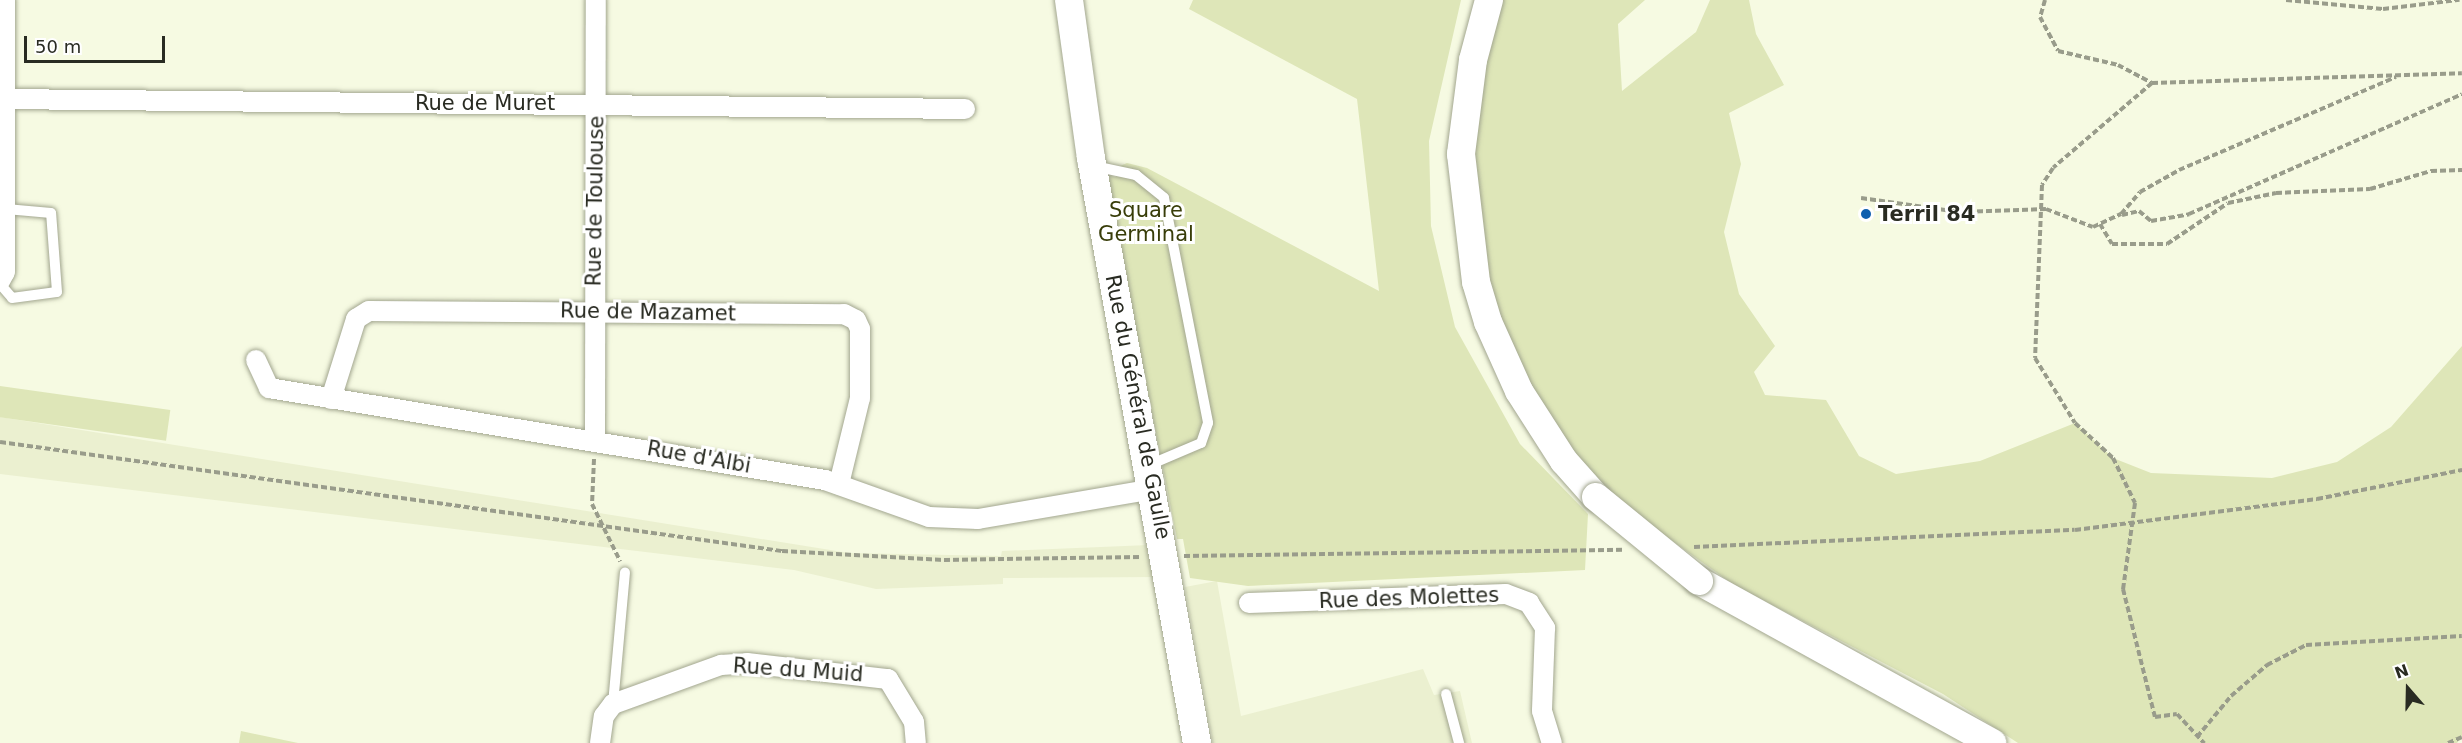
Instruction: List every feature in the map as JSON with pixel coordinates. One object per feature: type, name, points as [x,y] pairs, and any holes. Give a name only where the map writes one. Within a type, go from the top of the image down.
[{"type":"main road","name":"Rue du Général de Gaulle","points":[[1069,0],[1093,166],[1167,556],[1197,743]]},
{"type":"main road","points":[[1489,0],[1473,60],[1461,154],[1476,282],[1488,322],[1524,399],[1564,461],[1596,496],[1699,581],[1992,743]]},
{"type":"street","points":[[0,282],[6,210],[2,100],[5,0]]},
{"type":"street","name":"Rue de Toulouse","points":[[596,0],[594,312],[597,439]]},
{"type":"street","name":"Rue de Muret","points":[[2,100],[596,103],[965,109]]},
{"type":"street","name":"Rue de Mazamet","points":[[332,399],[356,319],[369,311],[844,314],[856,320],[860,398],[838,484]]},
{"type":"street","name":"Rue d'Albi","points":[[256,360],[270,388],[597,439],[838,484],[929,517],[978,519],[1151,477]]},
{"type":"street","name":"Rue des Molettes","points":[[1249,603],[1506,594],[1529,603],[1545,628],[1542,711],[1552,743]]},
{"type":"street","name":"Rue du Muid","points":[[613,704],[721,665],[866,672],[888,678],[914,722],[916,743]]},
{"type":"street","points":[[600,743],[604,716],[613,704]]},
{"type":"lane","points":[[1093,166],[1136,175],[1164,198],[1206,411],[1208,430],[1201,443],[1151,477]]},
{"type":"lane","points":[[0,282],[12,298],[57,292],[51,213],[6,210]]},
{"type":"lane","points":[[613,704],[625,573]]},
{"type":"lane","points":[[1446,694],[1459,743]]},
{"type":"path","points":[[2046,0],[2040,17],[2058,51],[2118,66],[2152,83],[2397,77],[2462,73]]},
{"type":"path","points":[[2286,0],[2383,9],[2459,0]]},
{"type":"path","points":[[2119,215],[2140,192],[2179,170],[2397,77]]},
{"type":"path","points":[[2152,83],[2053,168],[2042,185],[2038,212],[2035,358],[2076,423],[2113,458],[2135,503],[2123,589],[2155,717],[2177,714],[2204,743]]},
{"type":"path","points":[[1861,198],[1921,209],[2038,212],[2046,209],[2093,227],[2119,215],[2139,211],[2151,220],[2189,214],[2462,94]]},
{"type":"path","points":[[2100,224],[2112,244],[2167,244],[2228,203],[2276,193],[2370,189],[2431,171],[2462,170]]},
{"type":"path","points":[[597,439],[592,504],[605,527],[625,573]]},
{"type":"path","points":[[0,442],[782,551],[898,557],[1632,550]]},
{"type":"path","points":[[1690,548],[1981,538],[2317,499],[2462,470]]},
{"type":"path","points":[[2197,737],[2258,673],[2306,645],[2462,636]]},
{"type":"path","points":[[2448,743],[2462,737]]},
{"type":"shaded area","points":[[0,417],[849,553],[1001,556],[1002,551],[1149,545],[1154,577],[1003,578],[1003,584],[876,589],[794,570],[0,474]]},
{"type":"shaded area","points":[[1217,581],[1241,716],[1423,669],[1434,695],[1460,691],[1472,743],[1213,743],[1185,587]]},
{"type":"green space","name":"Square Germinal","points":[[1193,0],[1461,0],[1429,141],[1431,226],[1455,327],[1520,444],[1588,514],[1585,570],[1248,586],[1190,578],[1183,539],[1177,539],[1105,175],[1116,177],[1115,168],[1127,163],[1147,168],[1379,291],[1357,99],[1189,9]]},
{"type":"green space","points":[[1501,0],[1645,0],[1618,24],[1622,91],[1696,32],[1710,0],[1749,0],[1756,34],[1784,85],[1729,113],[1741,164],[1724,232],[1739,294],[1775,346],[1754,372],[1765,395],[1826,400],[1859,456],[1896,474],[1980,461],[2075,423],[2113,458],[2151,473],[2272,478],[2337,462],[2391,427],[2462,346],[2462,736],[2457,743],[2018,743],[1943,694],[1734,585],[1657,530],[1605,488],[1548,420],[1504,333],[1487,281],[1472,179],[1474,111]]},
{"type":"green space","points":[[0,386],[170,410],[166,441],[0,417]]},
{"type":"green space","points":[[241,731],[298,743],[239,743]]},
{"type":"place","name":"Terril 84","points":[[1866,214]]}]
